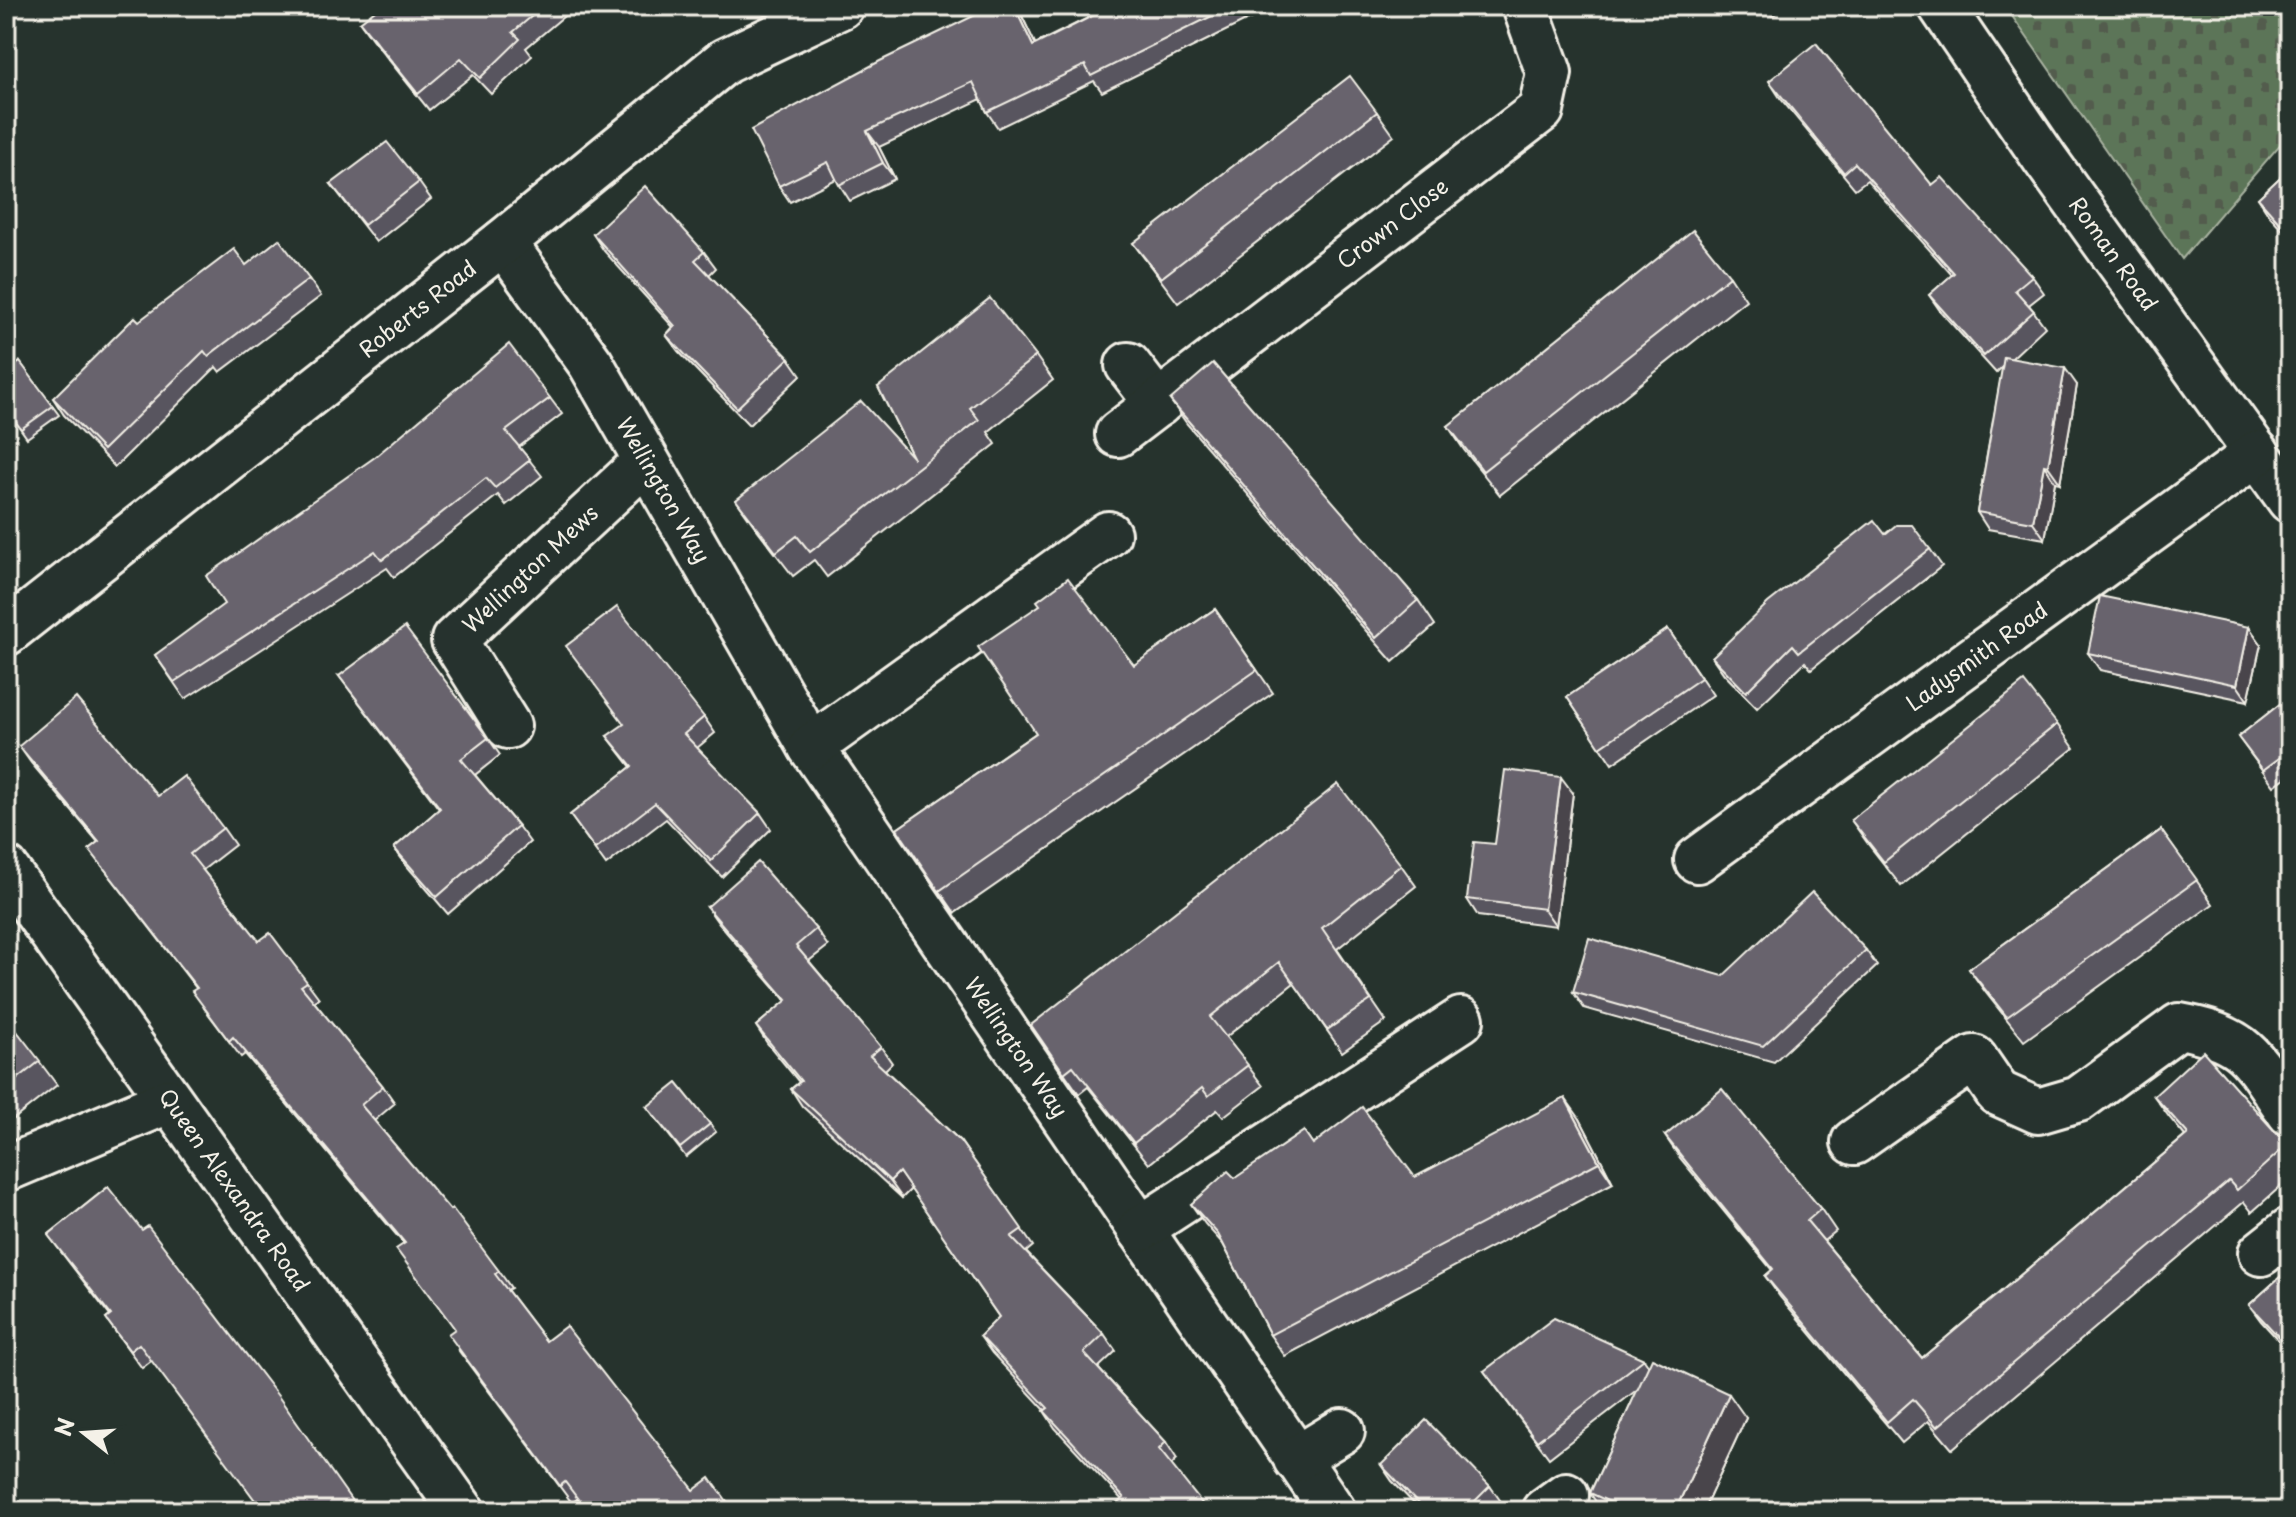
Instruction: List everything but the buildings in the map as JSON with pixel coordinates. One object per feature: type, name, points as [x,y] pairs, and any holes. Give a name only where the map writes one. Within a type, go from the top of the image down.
[{"type":"street","name":"Roberts Road","points":[[6,633],[503,242],[725,61],[841,6]]},
{"type":"street","name":"Crown Close","points":[[1118,434],[1541,110],[1549,73],[1525,6]]},
{"type":"street","name":"Roman Road","points":[[1941,6],[2045,159],[2290,500]]},
{"type":"street","name":"Wellington Way","points":[[503,242],[591,364],[811,747],[1333,1511]]},
{"type":"street","points":[[1128,365],[1158,404]]},
{"type":"street","name":"Ladysmith Road","points":[[1697,860],[2257,453]]},
{"type":"street","name":"Wellington Mews","points":[[508,726],[454,640],[646,461]]},
{"type":"street","points":[[811,747],[1108,534]]},
{"type":"street","name":"Queen Alexandra Road","points":[[6,869],[462,1511]]},
{"type":"street","points":[[1140,1229],[1461,1020]]},
{"type":"street","points":[[1854,1142],[1974,1058],[1998,1093],[2038,1111],[2079,1099],[2179,1026],[2212,1032],[2244,1048],[2290,1113]]},
{"type":"street","points":[[6,1169],[168,1101]]},
{"type":"street","points":[[1296,1459],[1342,1431]]},
{"type":"green space","points":[[2005,6],[2290,6],[2290,133],[2182,259]]}]
